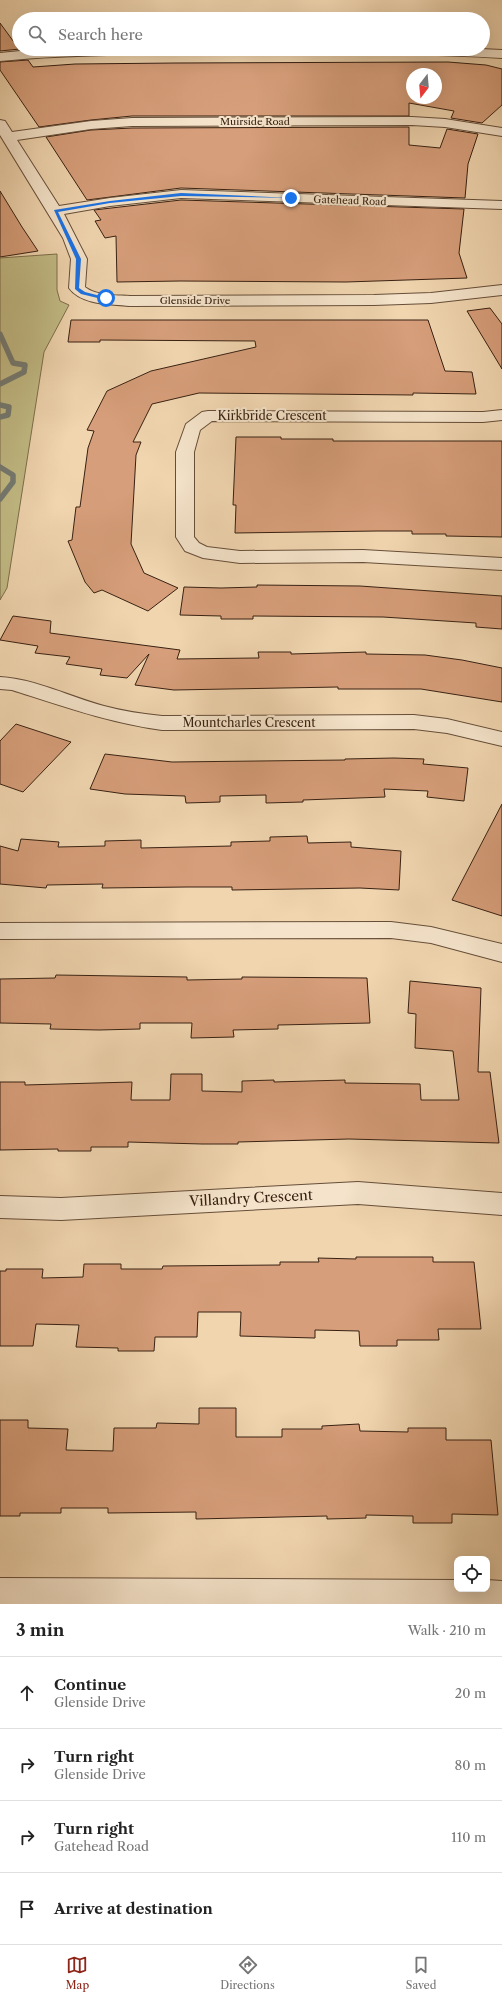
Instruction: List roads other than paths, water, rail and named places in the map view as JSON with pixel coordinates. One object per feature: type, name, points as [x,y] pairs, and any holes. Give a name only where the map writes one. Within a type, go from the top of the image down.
[{"type":"street","points":[[490,53],[502,54]]},
{"type":"street","points":[[0,57],[12,56]]},
{"type":"street","name":"Muirside Road","points":[[8,137],[91,125],[180,121],[412,121],[445,123],[502,132]]},
{"type":"street","name":"Glenside Drive","points":[[0,124],[56,211],[79,259],[77,288],[83,293],[99,298],[130,301],[374,300],[431,298],[502,290]]},
{"type":"street","name":"Gatehead Road","points":[[56,211],[110,202],[181,194],[502,205]]},
{"type":"street","name":"Kirkbride Crescent","points":[[502,415],[208,416],[192,428],[188,438],[185,452],[184,524],[185,537],[192,546],[203,552],[220,555],[240,557],[363,556],[502,564]]},
{"type":"street","name":"Mountcharles Crescent","points":[[0,683],[14,684],[130,719],[162,723],[414,722],[446,726],[502,739]]},
{"type":"street","points":[[0,931],[391,930],[431,936],[502,953]]},
{"type":"street","name":"Villandry Crescent","points":[[0,1207],[61,1208],[358,1193],[502,1204]]},
{"type":"street","points":[[0,1593],[502,1596]]},
{"type":"waterway","points":[[0,334],[13,363],[25,365],[24,372],[0,384]]},
{"type":"waterway","points":[[0,405],[9,407],[8,415],[0,417]]},
{"type":"waterway","points":[[0,467],[13,475],[13,482],[0,499]]}]
